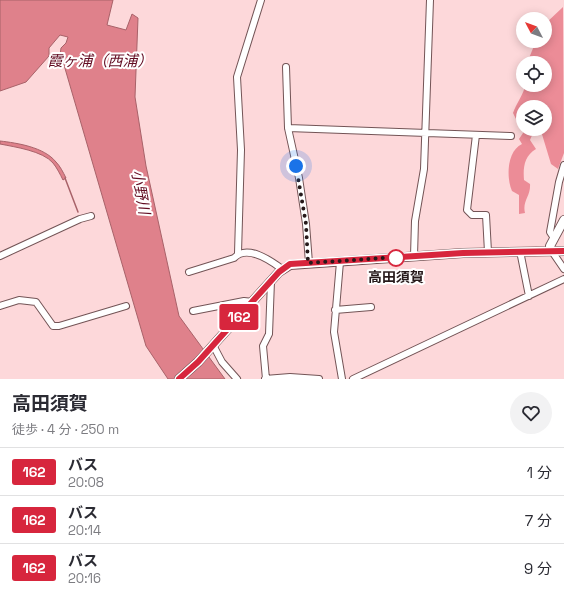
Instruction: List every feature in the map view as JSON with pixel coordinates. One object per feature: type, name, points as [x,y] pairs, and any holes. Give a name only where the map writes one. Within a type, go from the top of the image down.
[{"type":"main road","points":[[551,250],[550,246],[564,220]]},
{"type":"main road","points":[[179,379],[192,368],[282,269],[290,264],[488,252],[564,251]]},
{"type":"street","points":[[189,272],[234,258],[238,253],[241,150],[236,77],[261,0]]},
{"type":"street","points":[[414,256],[415,221],[424,169],[430,0]]},
{"type":"street","points":[[286,67],[288,128],[299,178],[306,224],[308,263]]},
{"type":"street","points":[[288,128],[511,136]]},
{"type":"street","points":[[476,134],[467,210],[472,215],[486,215],[488,252]]},
{"type":"street","points":[[554,238],[550,232],[559,182],[564,164]]},
{"type":"street","points":[[0,256],[80,219],[91,216]]},
{"type":"street","points":[[551,250],[564,269]]},
{"type":"street","points":[[520,251],[529,296]]},
{"type":"street","points":[[238,253],[246,252],[265,257],[282,269]]},
{"type":"street","points":[[340,262],[334,332],[342,379]]},
{"type":"street","points":[[353,379],[564,279]]},
{"type":"street","points":[[271,281],[269,334],[263,346],[266,379],[290,377],[319,379]]},
{"type":"street","points":[[0,306],[19,300],[36,302],[53,326],[59,326],[126,306]]},
{"type":"street","points":[[193,311],[244,301],[253,302]]},
{"type":"street","points":[[335,310],[371,307]]},
{"type":"street","points":[[212,346],[222,362],[237,379]]},
{"type":"shaded area","points":[[563,7],[564,153],[558,169],[551,164],[543,136],[552,136],[552,100],[520,100],[524,92],[552,92],[552,56],[530,56],[533,48],[552,48],[552,17]]},
{"type":"shaded area","points":[[516,107],[516,119],[513,113]]},
{"type":"shaded area","points":[[521,136],[532,136],[530,140],[536,149],[529,155],[525,163],[524,180],[530,184],[530,188],[524,209],[525,213],[519,214],[519,195],[512,191],[510,185],[509,165],[513,152],[522,144],[519,139]]},
{"type":"water","name":"霞ヶ浦（西浦）","points":[[0,0],[113,0],[107,25],[126,30],[132,14],[138,18],[135,97],[146,166],[179,316],[225,379],[168,379],[146,346],[60,55],[61,48],[66,43],[68,37],[60,35],[49,48],[49,56],[26,82],[0,91]]},
{"type":"water","points":[[0,141],[30,147],[45,153],[57,164],[66,178],[63,180],[53,163],[43,155],[21,148],[0,144]]},
{"type":"waterway","points":[[65,178],[78,212]]},
{"type":"bus line","name":"162","points":[[179,379],[198,362],[279,272],[290,264],[463,253],[551,250],[564,251]]},
{"type":"place","name":"高田須賀","points":[[396,258]]},
{"type":"route","points":[[296,166],[306,224],[308,263],[399,257],[396,258]]},
{"type":"water label","name":"小野川","points":[[141,192]]}]
